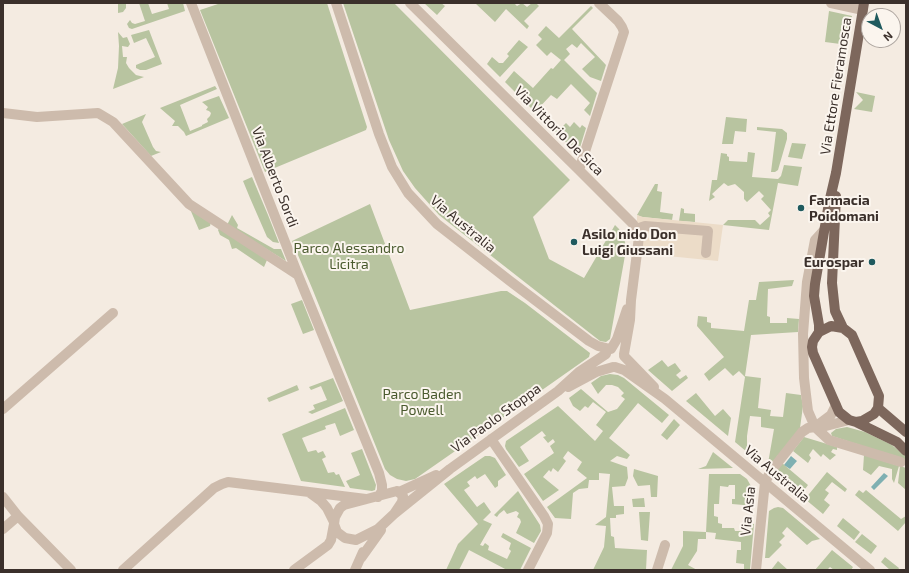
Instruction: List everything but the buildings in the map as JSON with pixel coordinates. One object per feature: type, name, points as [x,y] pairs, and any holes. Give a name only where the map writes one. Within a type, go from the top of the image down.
[{"type":"main road","name":"Via Ettore Fieramosca","points":[[836,173],[864,6]]},
{"type":"main road","points":[[836,173],[814,296],[820,325],[819,332],[814,341],[813,353],[839,412],[852,421],[897,442],[906,450]]},
{"type":"main road","points":[[836,173],[832,283],[835,311],[843,328],[852,335],[879,396],[878,408],[874,414],[868,419],[862,421],[852,421]]},
{"type":"main road","points":[[819,332],[831,326],[843,328]]},
{"type":"main road","points":[[878,408],[906,432]]},
{"type":"street","name":"Via Alberto Sordi","points":[[191,3],[298,275],[379,473],[382,490],[378,497]]},
{"type":"street","name":"Via Australia","points":[[336,3],[379,134],[392,167],[408,193],[437,224],[607,354]]},
{"type":"street","name":"Via Vittorio De Sica","points":[[410,3],[579,170],[633,224],[636,229]]},
{"type":"street","points":[[579,170],[624,32],[618,21],[599,3]]},
{"type":"street","points":[[831,3],[864,6]]},
{"type":"street","points":[[3,113],[37,117],[98,113],[113,122],[189,204],[298,275]]},
{"type":"street","points":[[558,391],[580,382],[596,372],[621,365],[624,359],[630,320],[639,235],[636,229],[645,226],[708,231],[706,253]]},
{"type":"street","points":[[825,229],[814,240],[807,282],[803,334],[804,378],[808,411],[815,427],[829,440],[901,462]]},
{"type":"street","points":[[631,300],[617,339],[607,354],[607,363],[624,370],[665,399]]},
{"type":"street","points":[[3,409],[113,313]]},
{"type":"street","points":[[558,391],[580,372],[607,354],[619,349],[665,399]]},
{"type":"street","name":"Via Paolo Stoppa","points":[[392,517],[450,468],[558,391]]},
{"type":"street","name":"Via Australia","points":[[665,399],[870,570]]},
{"type":"street","points":[[815,427],[831,415],[836,405]]},
{"type":"street","points":[[815,427],[852,421]]},
{"type":"street","name":"Via Asia","points":[[756,570],[764,482],[802,432],[808,428],[815,427]]},
{"type":"street","points":[[491,439],[548,524],[547,533],[528,570]]},
{"type":"street","name":"Via Paolo Stoppa","points":[[366,499],[398,492],[450,468]]},
{"type":"street","name":"Via Alberto Sordi","points":[[379,473],[398,492]]},
{"type":"street","points":[[123,570],[214,488],[228,482],[366,499]]},
{"type":"street","points":[[307,492],[321,501],[327,508],[337,532],[341,536],[362,541],[365,547],[355,570]]},
{"type":"street","points":[[361,558],[403,500],[402,494],[398,492]]},
{"type":"street","points":[[3,497],[18,516],[71,570]]},
{"type":"street","points":[[294,570],[322,550],[331,540],[337,512],[340,508],[349,503],[366,499]]},
{"type":"street","points":[[3,530],[18,516]]},
{"type":"street","points":[[322,550],[357,539],[378,529],[392,517]]},
{"type":"street","points":[[657,570],[665,545]]},
{"type":"green space","points":[[118,3],[126,3],[126,8],[123,12],[118,13]]},
{"type":"green space","points":[[139,3],[148,3],[152,14],[169,9],[167,3],[183,3],[185,11],[132,29],[129,28],[127,24],[130,20],[135,24],[145,21]]},
{"type":"green space","points":[[221,3],[327,3],[367,127],[366,130],[265,172],[200,10]]},
{"type":"green space","points":[[343,3],[394,3],[570,180],[533,217],[549,259],[584,278],[615,225],[619,229],[625,242],[626,250],[610,339],[606,342],[600,341],[439,215],[415,188],[403,171],[389,140]]},
{"type":"green space","points":[[424,3],[441,3],[445,6],[437,15]]},
{"type":"green space","points":[[475,3],[514,3],[517,6],[522,3],[527,7],[532,3],[536,3],[539,6],[524,21],[529,26],[527,29],[506,9],[495,22]]},
{"type":"green space","points":[[591,6],[593,8],[572,29],[606,65],[601,81],[590,77],[582,69],[595,57],[581,43],[577,48],[572,44],[566,49],[570,54],[564,60],[597,93],[590,116],[584,110],[590,103],[571,84],[557,99],[551,95],[535,112],[505,82],[514,71],[533,88],[551,68],[553,69],[561,60],[551,52],[547,56],[536,45],[542,39],[538,35],[546,26],[559,38]]},
{"type":"green space","points":[[829,11],[852,16],[848,45],[825,42]]},
{"type":"green space","points":[[149,30],[162,64],[146,70],[140,70],[136,68],[136,65],[155,57],[146,38],[134,43],[131,35]]},
{"type":"green space","points":[[118,32],[123,38],[127,37],[130,44],[128,47],[122,46],[123,57],[127,57],[126,63],[136,75],[144,77],[113,89],[118,68]]},
{"type":"green space","points":[[519,40],[528,47],[500,77],[487,64],[492,57],[499,63],[503,63],[509,56],[507,54]]},
{"type":"green space","points":[[215,86],[217,89],[180,105],[190,131],[208,122],[207,119],[211,113],[206,110],[208,107],[202,102],[219,96],[229,118],[186,136],[178,126],[172,126],[175,121],[160,108]]},
{"type":"green space","points":[[856,92],[875,96],[872,112],[854,109],[863,100]]},
{"type":"green space","points":[[542,110],[561,128],[566,123],[570,127],[574,122],[580,128],[582,125],[586,128],[578,154],[538,115]]},
{"type":"green space","points":[[146,114],[142,122],[153,147],[156,151],[161,152],[151,156],[122,124]]},
{"type":"green space","points":[[726,117],[747,119],[746,132],[735,131],[733,144],[722,144]]},
{"type":"green space","points":[[757,127],[782,129],[787,133],[787,139],[778,170],[775,172],[771,172],[776,132],[757,130]]},
{"type":"green space","points":[[792,143],[806,144],[802,159],[788,157]]},
{"type":"green space","points":[[748,152],[755,153],[752,177],[778,179],[781,176],[784,165],[802,167],[798,186],[778,183],[769,230],[723,225],[728,220],[755,220],[760,225],[770,216],[768,213],[771,210],[761,199],[764,196],[759,191],[747,202],[744,199],[744,192],[735,184],[728,186],[724,183],[712,194],[715,197],[709,201],[712,180],[717,180],[721,153],[727,154],[729,161],[747,162]]},
{"type":"green space","points":[[252,177],[279,243],[273,242],[267,237],[243,181]]},
{"type":"green space","points":[[655,184],[658,184],[657,191],[662,192],[660,212],[673,214],[672,220],[642,217],[637,215]]},
{"type":"green space","points":[[370,204],[410,310],[507,291],[590,353],[589,357],[415,479],[406,481],[397,479],[390,475],[385,469],[292,241]]},
{"type":"green space","points":[[681,208],[684,209],[684,213],[695,214],[695,222],[679,221]]},
{"type":"green space","points":[[190,209],[211,222],[210,226],[199,230]]},
{"type":"green space","points":[[232,215],[238,225],[237,228],[274,249],[281,249],[286,261],[227,225]]},
{"type":"green space","points":[[220,227],[267,260],[264,267],[236,248],[232,249],[229,240],[220,235],[218,230]]},
{"type":"green space","points":[[794,280],[792,286],[768,289],[767,316],[770,317],[770,323],[787,323],[787,318],[799,319],[798,332],[751,335],[745,376],[761,378],[758,408],[771,410],[770,416],[783,417],[786,393],[801,395],[803,406],[800,428],[767,469],[774,429],[761,427],[761,417],[750,416],[747,436],[747,452],[735,442],[745,377],[739,371],[733,376],[725,368],[709,381],[704,374],[724,357],[697,326],[698,316],[707,317],[707,322],[711,323],[711,328],[744,331],[749,300],[756,300],[759,282]]},
{"type":"green space","points":[[302,300],[314,330],[303,334],[291,304]]},
{"type":"green space","points":[[662,360],[668,367],[675,363],[681,371],[676,375],[680,379],[686,375],[688,378],[672,391],[648,370]]},
{"type":"green space","points":[[610,374],[618,375],[624,378],[669,415],[662,423],[638,403],[609,438],[630,455],[627,459],[617,456],[610,461],[627,467],[628,478],[625,486],[612,487],[614,506],[624,506],[624,514],[616,515],[616,518],[610,518],[611,536],[614,537],[615,548],[647,550],[646,570],[593,570],[604,547],[606,526],[595,525],[606,517],[610,474],[599,473],[599,480],[589,480],[588,488],[579,489],[573,493],[571,519],[555,518],[547,507],[587,478],[577,470],[582,462],[568,451],[563,458],[566,461],[558,472],[553,468],[551,472],[549,470],[543,477],[559,490],[543,501],[524,474],[554,453],[550,446],[555,442],[553,439],[548,443],[543,437],[546,436],[542,431],[520,447],[529,461],[519,467],[505,446],[506,441],[558,406],[595,441],[603,431],[596,425],[606,412],[593,402],[588,408],[585,406],[580,411],[573,406],[569,398],[581,389],[608,412],[617,409],[625,399],[621,396],[624,393],[618,387],[606,385],[598,394],[591,383],[601,376]]},
{"type":"green space","points":[[333,378],[343,401],[312,414],[308,412],[315,409],[313,405],[327,400],[321,386],[311,390],[309,387]]},
{"type":"green space","points":[[297,385],[299,390],[269,402],[267,398]]},
{"type":"green space","points":[[696,393],[715,416],[723,409],[731,418],[728,436],[686,401]]},
{"type":"green space","points":[[345,408],[354,430],[340,436],[335,423],[325,426],[326,429],[302,438],[308,452],[316,450],[318,453],[323,451],[326,457],[322,459],[328,473],[334,472],[336,475],[339,474],[345,487],[301,481],[282,434]]},
{"type":"green space","points":[[674,419],[680,425],[667,440],[661,435]]},
{"type":"green space","points":[[847,427],[865,432],[892,445],[906,457],[906,460],[832,436],[831,433],[836,429]]},
{"type":"green space","points":[[804,437],[837,447],[837,450],[833,449],[831,452],[836,455],[830,460],[823,454],[821,457],[813,449],[809,455],[811,458],[808,463],[793,451]]},
{"type":"green space","points":[[362,449],[376,485],[375,490],[372,491],[350,488],[346,481],[360,475],[351,453]]},
{"type":"green space","points":[[713,452],[733,468],[698,469],[706,466]]},
{"type":"green space","points":[[864,455],[899,466],[894,483],[892,479],[892,469],[879,466],[871,475],[863,470]]},
{"type":"green space","points":[[485,456],[495,458],[506,475],[498,481],[498,486],[495,488],[485,474],[477,479],[475,476],[467,482],[470,486],[464,490],[477,507],[484,502],[491,512],[483,520],[492,524],[480,545],[483,546],[485,543],[489,546],[488,550],[507,559],[511,551],[509,549],[511,543],[501,537],[503,533],[531,548],[520,570],[507,570],[469,550],[459,570],[446,570],[458,544],[478,524],[444,484]]},
{"type":"green space","points":[[782,463],[808,485],[800,496],[774,474]]},
{"type":"green space","points":[[900,466],[906,468],[906,490],[898,483]]},
{"type":"green space","points":[[634,469],[658,476],[657,497],[651,497],[650,485],[638,486],[633,476]]},
{"type":"green space","points":[[827,472],[847,489],[845,492],[832,482],[825,490],[829,493],[824,500],[830,505],[823,514],[805,499]]},
{"type":"green space","points":[[709,474],[740,474],[747,479],[752,488],[755,506],[732,504],[732,499],[735,499],[735,485],[729,485],[728,487],[720,486],[719,504],[714,504],[714,516],[718,517],[718,523],[722,524],[722,528],[734,528],[735,531],[746,531],[748,533],[751,531],[749,523],[754,524],[750,569],[744,569],[744,564],[736,563],[737,550],[741,550],[741,542],[715,539],[716,533],[706,532]]},
{"type":"green space","points":[[859,490],[863,493],[866,490],[901,519],[906,516],[906,522],[898,531],[855,495]]},
{"type":"green space","points":[[518,491],[540,525],[541,531],[534,543],[516,533],[521,522],[517,517],[519,513],[516,511],[507,514],[504,510],[497,517],[494,515]]},
{"type":"green space","points":[[644,498],[645,507],[633,507],[632,499]]},
{"type":"green space","points":[[778,507],[783,508],[820,539],[812,541],[807,545],[787,527],[782,533],[785,536],[779,542],[782,545],[769,558],[765,558],[769,511]]},
{"type":"green space","points":[[639,512],[650,512],[648,541],[641,540]]},
{"type":"green space","points":[[843,518],[860,532],[854,540],[837,526]]},
{"type":"green space","points":[[683,531],[706,532],[706,539],[698,539],[697,551],[688,565],[697,570],[671,570],[683,546]]},
{"type":"green space","points":[[862,534],[877,546],[871,554],[855,542]]},
{"type":"green space","points":[[832,550],[853,567],[851,570],[834,570],[830,567],[827,570],[815,570]]},
{"type":"green space","points":[[885,557],[899,568],[898,570],[890,570],[881,562]]},
{"type":"green space","points":[[778,561],[788,570],[771,570]]},
{"type":"shaded area","points":[[637,215],[643,217],[723,225],[718,261],[637,253]]},
{"type":"water","points":[[791,456],[797,461],[790,469],[784,465]]},
{"type":"water","points":[[884,473],[888,476],[874,490],[871,487]]},
{"type":"place","name":"Farmacia Poidomani","points":[[801,208]]},
{"type":"place","name":"Asilo nido Don Luigi Giussani","points":[[574,242]]},
{"type":"place","name":"Eurospar","points":[[872,262]]},
{"type":"park label","name":"Parco Alessandro Licitra","points":[[349,256]]},
{"type":"park label","name":"Parco Baden Powell","points":[[422,402]]}]
